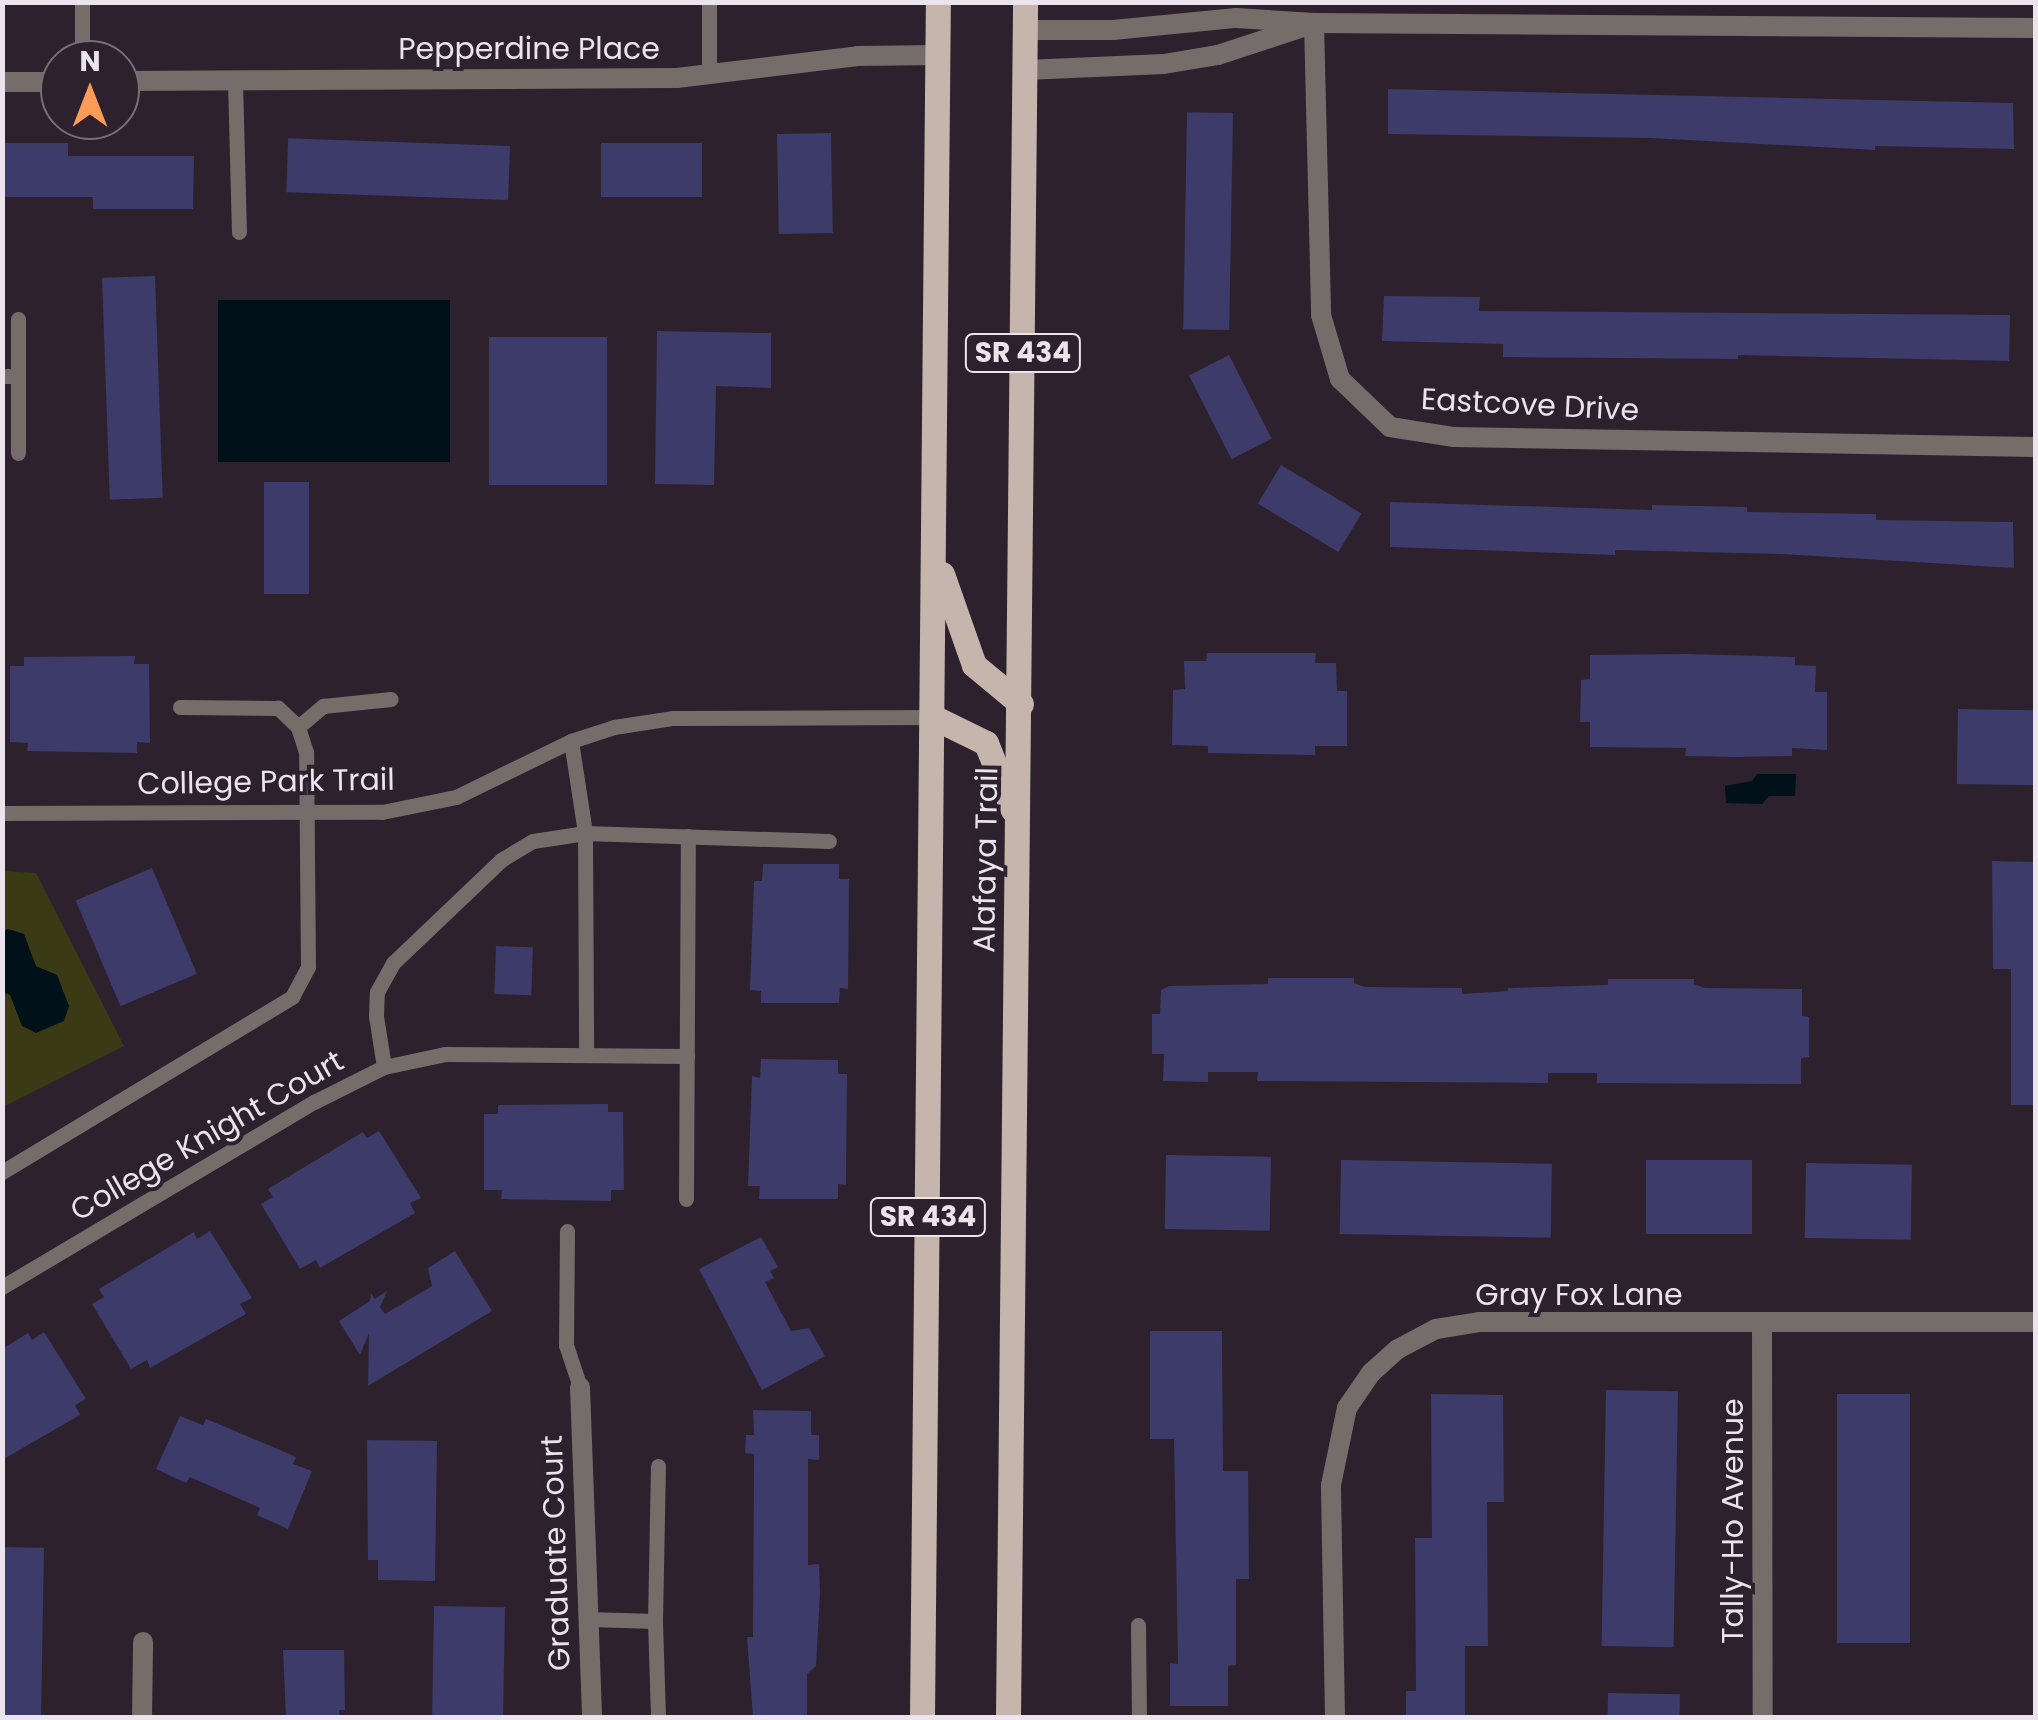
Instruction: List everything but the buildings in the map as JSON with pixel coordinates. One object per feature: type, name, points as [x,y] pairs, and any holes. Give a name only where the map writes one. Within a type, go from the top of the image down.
[{"type":"main road","name":"Alafaya Trail","points":[[922,1718],[938,2]]},
{"type":"main road","name":"Alafaya Trail","points":[[1008,1718],[1026,2]]},
{"type":"main road","points":[[935,555],[974,664],[1021,704]]},
{"type":"main road","points":[[934,717],[986,742],[1019,824]]},
{"type":"street","points":[[1025,30],[1113,30],[1236,18],[1314,23],[2036,28]]},
{"type":"street","points":[[1025,70],[1164,64],[1218,54],[1314,23]]},
{"type":"street","name":"Eastcove Drive","points":[[1314,23],[1321,315],[1340,378],[1390,428],[1454,437],[2036,447]]},
{"type":"street","name":"Pepperdine Place","points":[[140,81],[708,75],[858,56],[938,55]]},
{"type":"street","points":[[2,82],[40,82]]},
{"type":"street","name":"Gray Fox Lane","points":[[1334,1718],[1331,1485],[1347,1408],[1370,1373],[1398,1348],[1436,1329],[1480,1322],[2036,1322]]},
{"type":"street","name":"Tally-Ho Avenue","points":[[1762,1325],[1764,1718]]},
{"type":"street","name":"Graduate Court","points":[[580,1387],[592,1718]]},
{"type":"street","points":[[142,1718],[143,1642]]},
{"type":"lane","points":[[82,2],[82,40]]},
{"type":"lane","points":[[708,75],[709,2]]},
{"type":"lane","points":[[235,80],[239,232]]},
{"type":"lane","points":[[18,319],[10,376],[18,454]]},
{"type":"lane","points":[[298,727],[323,706],[391,700]]},
{"type":"lane","points":[[2,1172],[292,997],[308,967],[306,752],[298,727],[278,708],[180,707]]},
{"type":"lane","name":"College Park Trail","points":[[2,813],[382,812],[456,797],[571,741],[614,727],[673,718],[934,717]]},
{"type":"lane","points":[[571,741],[585,832],[586,1055]]},
{"type":"lane","points":[[384,1066],[376,1016],[377,992],[393,962],[502,860],[533,842],[585,832],[829,842]]},
{"type":"lane","points":[[686,1199],[688,836]]},
{"type":"lane","name":"College Knight Court","points":[[2,1287],[314,1102],[384,1066],[444,1054],[687,1056]]},
{"type":"lane","points":[[567,1232],[566,1346],[580,1387]]},
{"type":"lane","points":[[658,1466],[658,1718]]},
{"type":"lane","points":[[589,1619],[655,1620]]},
{"type":"lane","points":[[1138,1625],[1139,1718]]},
{"type":"shaded area","points":[[218,300],[450,300],[450,462],[218,462]]},
{"type":"shaded area","points":[[1757,774],[1796,774],[1795,796],[1769,796],[1762,804],[1726,803],[1725,786],[1752,781]]},
{"type":"shaded area","points":[[2,871],[36,873],[124,1046],[3,1107]]},
{"type":"shaded area","points":[[3,931],[24,934],[36,966],[57,975],[69,1006],[64,1021],[36,1033],[22,1026],[10,995],[3,992]]}]
